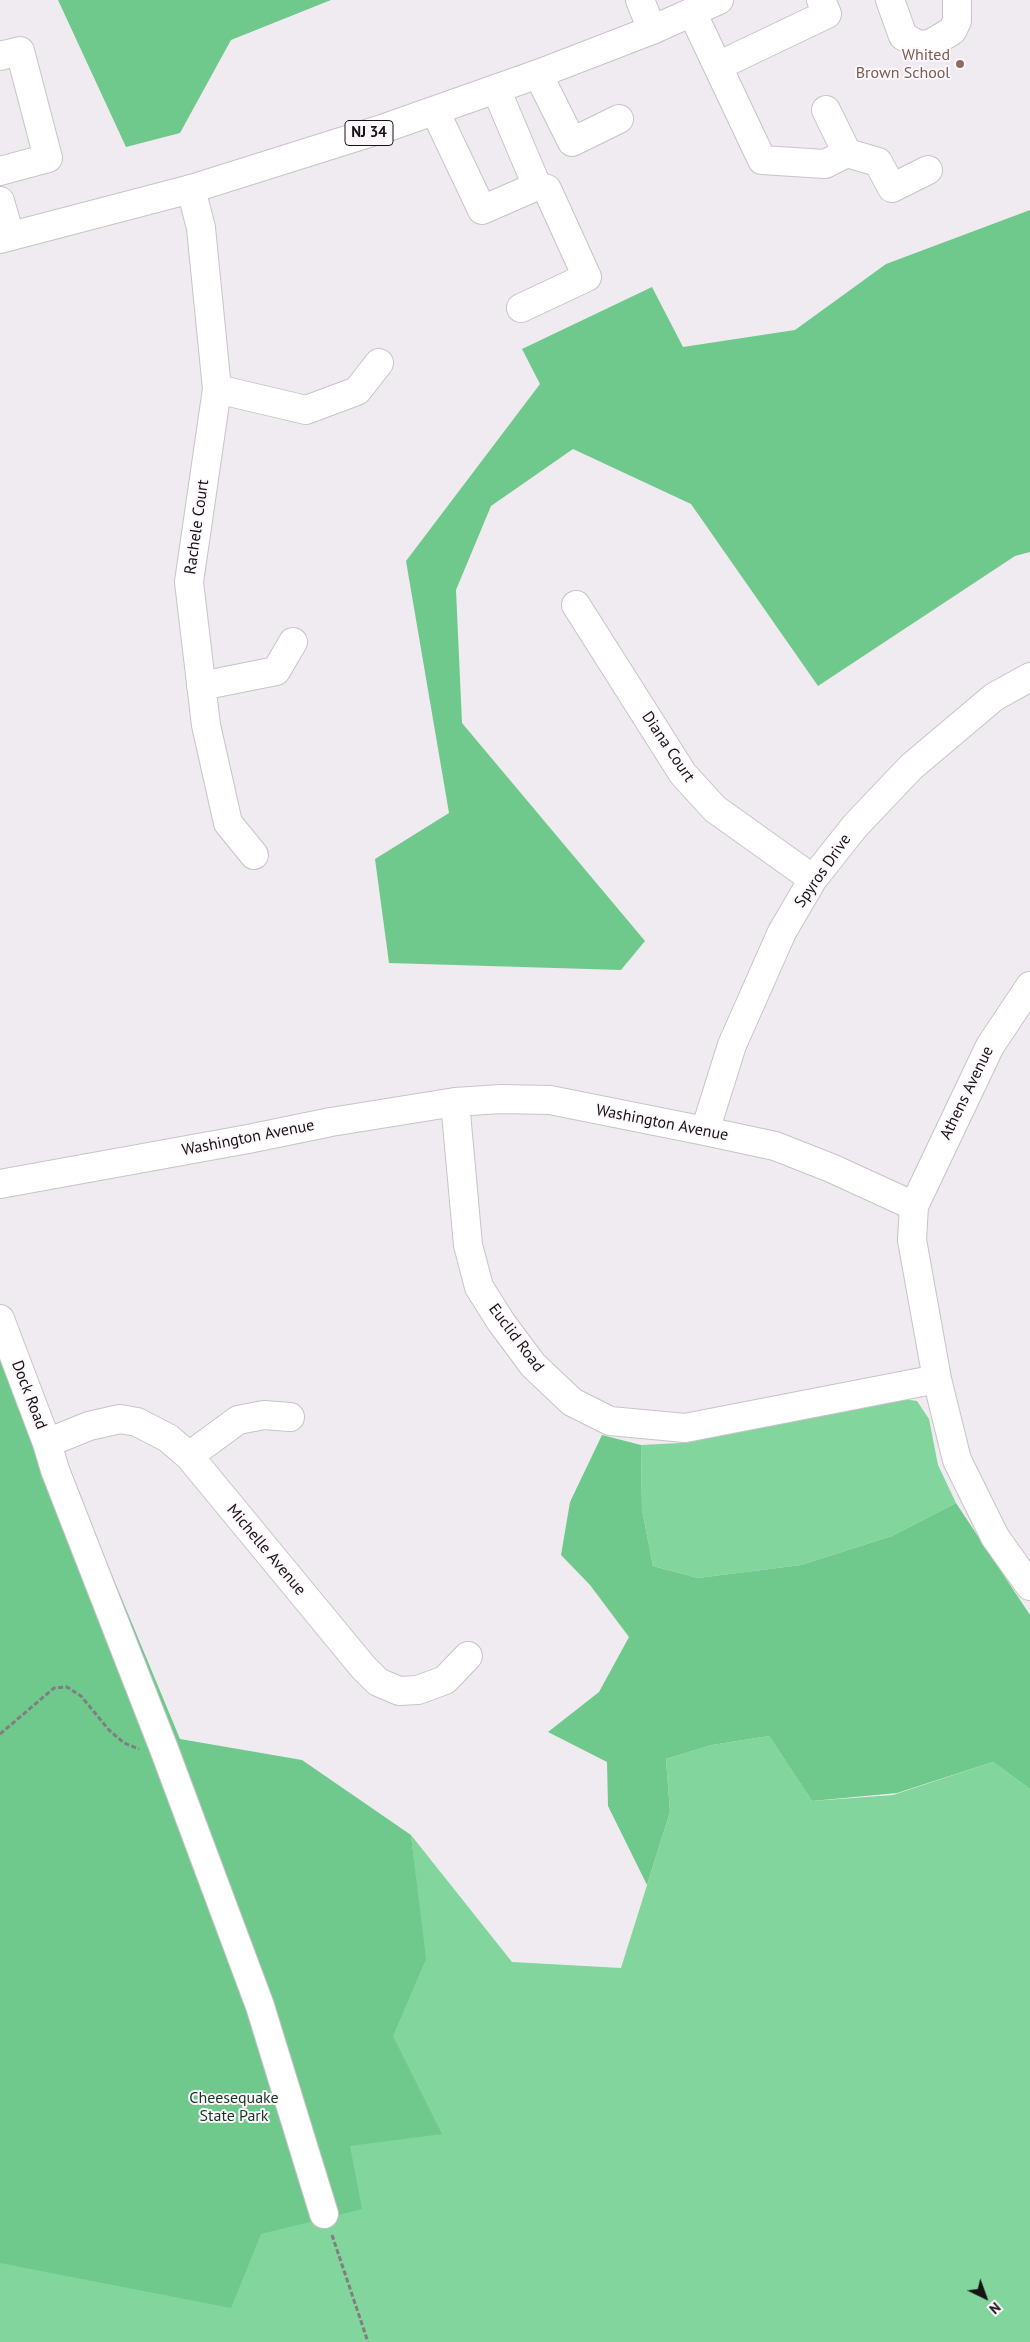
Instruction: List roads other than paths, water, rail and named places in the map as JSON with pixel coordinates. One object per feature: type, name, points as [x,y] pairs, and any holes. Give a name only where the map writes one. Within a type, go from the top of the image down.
[{"type":"street","points":[[640,0],[652,30]]},
{"type":"street","points":[[718,66],[827,14],[821,0]]},
{"type":"street","points":[[890,0],[903,36],[918,45],[930,44],[952,31],[957,21],[957,0]]},
{"type":"street","points":[[706,4],[718,66],[762,160],[825,164],[847,153],[878,162],[892,188],[928,170]]},
{"type":"street","name":"NJ 34","points":[[5,238],[191,190],[435,110],[538,74],[652,30],[706,4]]},
{"type":"street","points":[[0,56],[20,51],[48,158],[0,171]]},
{"type":"street","points":[[538,74],[572,142],[619,120]]},
{"type":"street","points":[[496,89],[537,186]]},
{"type":"street","points":[[435,110],[482,210],[537,186],[548,189],[587,277],[521,308]]},
{"type":"street","points":[[826,110],[847,153]]},
{"type":"street","name":"Rachele Court","points":[[191,190],[201,228],[217,389],[189,582],[206,725],[228,823],[254,855]]},
{"type":"street","points":[[0,201],[5,238]]},
{"type":"street","points":[[217,389],[306,410],[357,391],[378,363]]},
{"type":"street","name":"Diana Court","points":[[576,605],[683,774],[715,809],[814,880]]},
{"type":"street","points":[[201,686],[276,671],[293,642]]},
{"type":"street","name":"Spyros Drive","points":[[705,1131],[732,1045],[782,932],[814,880],[855,826],[911,767],[994,697],[1030,677]]},
{"type":"street","name":"Athens Avenue","points":[[914,1206],[990,1046],[1030,988]]},
{"type":"street","name":"Washington Avenue","points":[[0,1184],[331,1122],[456,1102],[501,1099],[550,1100],[775,1146],[831,1168],[914,1206]]},
{"type":"street","name":"Euclid Road","points":[[456,1102],[468,1245],[479,1286],[501,1322],[533,1366],[572,1402],[610,1421],[685,1428],[937,1379]]},
{"type":"street","points":[[914,1206],[912,1240],[937,1379],[957,1460],[995,1537],[1030,1586]]},
{"type":"street","name":"Dock Road","points":[[0,1319],[47,1443],[55,1470],[164,1749],[260,2006],[324,2214]]},
{"type":"street","points":[[189,1456],[238,1420],[264,1415],[290,1417]]},
{"type":"street","name":"Michelle Avenue","points":[[47,1443],[89,1426],[120,1419],[137,1422],[168,1438],[189,1456],[363,1667],[378,1682],[398,1691],[418,1690],[445,1680],[468,1656]]},
{"type":"place","name":"Whited Brown School","points":[[960,64]]},
{"type":"park label","name":"Cheesequake State Park","points":[[234,2107]]}]
